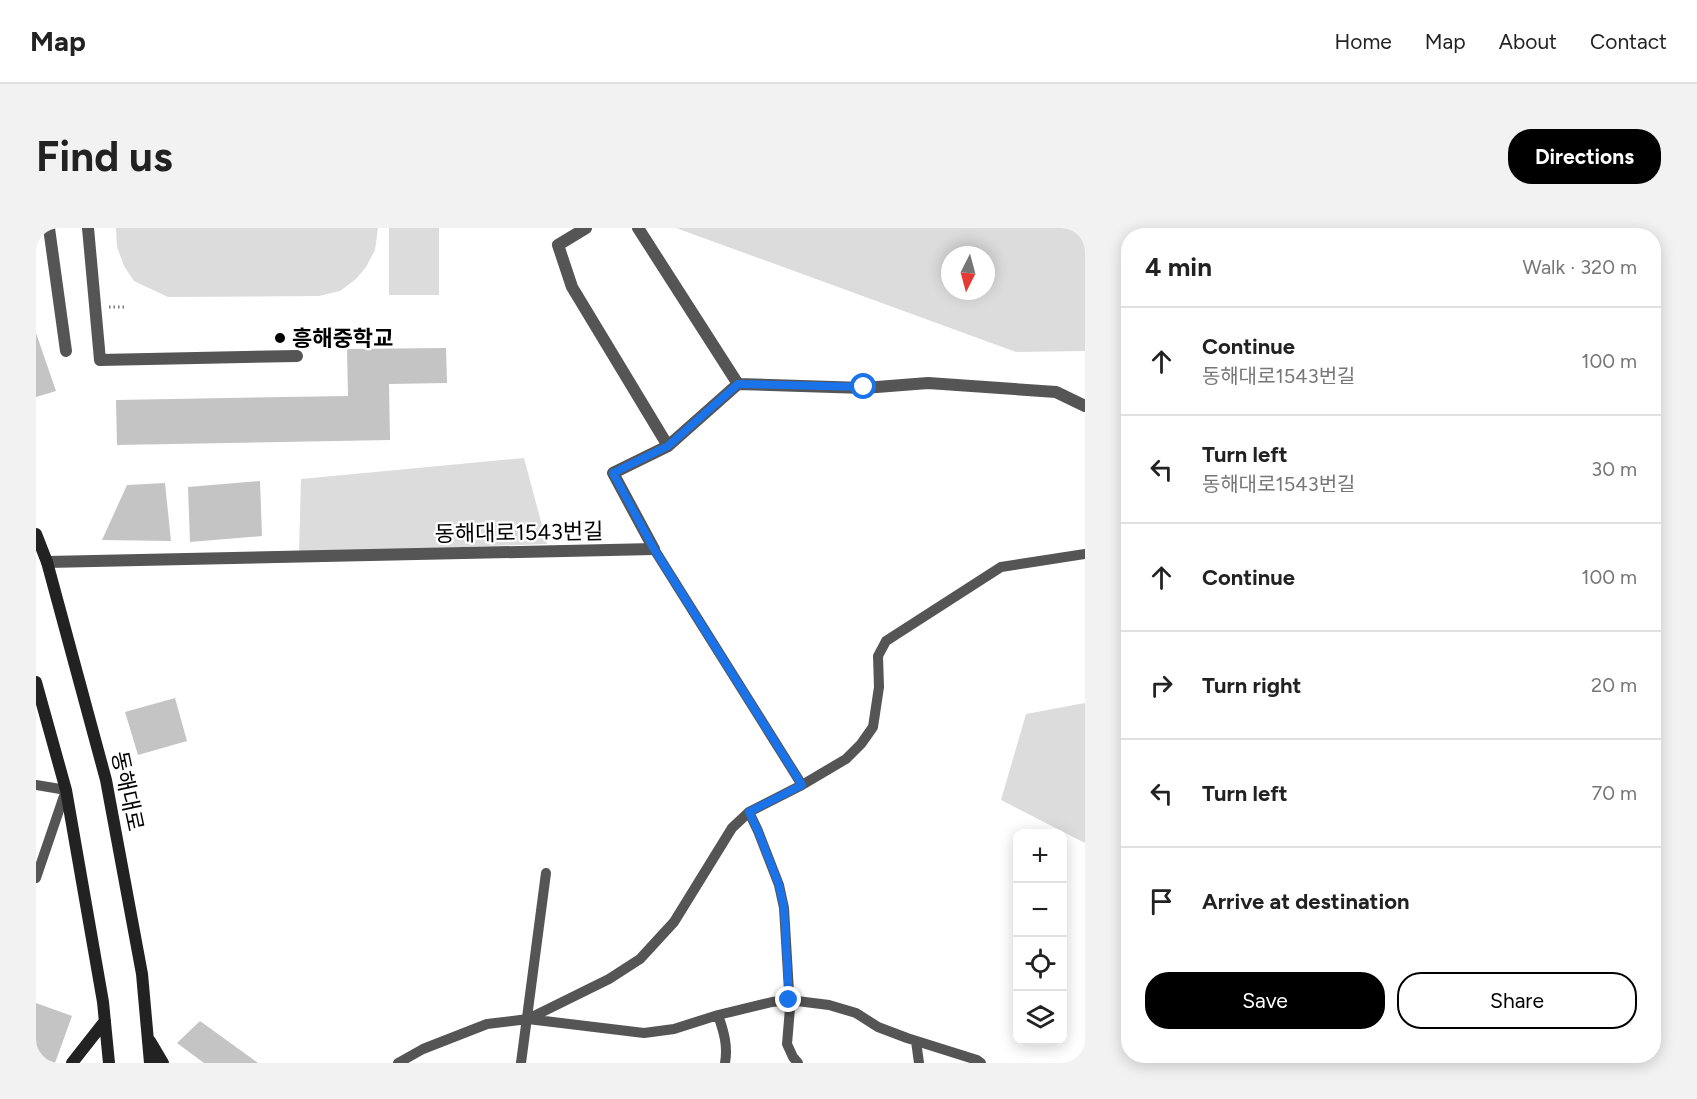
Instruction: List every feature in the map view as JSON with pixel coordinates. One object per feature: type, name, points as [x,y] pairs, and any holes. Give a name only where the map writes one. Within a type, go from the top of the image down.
[{"type":"main road","name":"동해대로","points":[[36,534],[47,562],[106,780],[142,974],[150,1063]]},
{"type":"main road","points":[[36,682],[66,790],[101,990],[109,1063]]},
{"type":"main road","points":[[72,1063],[105,1021]]},
{"type":"main road","points":[[147,1037],[163,1063]]},
{"type":"street","points":[[49,228],[66,351]]},
{"type":"street","points":[[88,228],[100,360],[297,356]]},
{"type":"street","points":[[586,228],[558,245],[572,287],[668,446]]},
{"type":"street","points":[[638,228],[738,384],[864,387],[928,383],[1056,392],[1085,406]]},
{"type":"street","name":"동해대로1543번길","points":[[47,562],[654,549],[613,473],[668,446],[738,384]]},
{"type":"lane","points":[[654,549],[802,785]]},
{"type":"lane","points":[[528,1019],[609,979],[640,959],[674,922],[732,828],[749,812],[846,759],[861,744],[873,727],[879,687],[878,656],[886,641],[1001,567],[1085,554]]},
{"type":"lane","points":[[36,785],[66,790],[36,878]]},
{"type":"lane","points":[[749,812],[779,885],[784,908],[789,1000],[787,1044],[798,1063]]},
{"type":"lane","points":[[521,1063],[546,873]]},
{"type":"lane","points":[[398,1063],[423,1049],[487,1024],[528,1019],[644,1033],[674,1029],[718,1015],[789,1000],[828,1005],[856,1013],[878,1027],[981,1063]]},
{"type":"lane","points":[[718,1015],[724,1033],[725,1063]]},
{"type":"lane","points":[[916,1041],[919,1063]]},
{"type":"shaded area","points":[[116,228],[378,228],[375,250],[366,267],[356,279],[340,291],[319,296],[168,297],[134,281],[124,266],[117,247]]},
{"type":"shaded area","points":[[389,228],[439,228],[439,295],[389,295]]},
{"type":"shaded area","points":[[676,228],[1085,228],[1085,351],[1016,352]]},
{"type":"shaded area","points":[[524,458],[547,544],[299,553],[301,479]]},
{"type":"shaded area","points":[[1085,703],[1085,843],[1067,834],[1067,829],[1058,829],[1001,800],[1026,714]]},
{"type":"building","points":[[36,333],[56,391],[36,397]]},
{"type":"building","points":[[446,348],[447,383],[389,384],[390,440],[117,445],[116,400],[348,396],[347,349]]},
{"type":"building","points":[[260,481],[262,536],[190,542],[188,487]]},
{"type":"building","points":[[165,483],[171,541],[102,540],[127,485]]},
{"type":"building","points":[[175,698],[187,741],[138,755],[125,712]]},
{"type":"building","points":[[36,1003],[72,1016],[55,1063],[36,1063]]},
{"type":"building","points":[[200,1021],[258,1063],[204,1063],[177,1043]]},
{"type":"place","name":"흥해중학교","points":[[280,338]]},
{"type":"route","points":[[789,1000],[784,908],[779,885],[749,812],[802,785],[654,549],[613,473],[668,446],[738,384],[864,387]]}]
